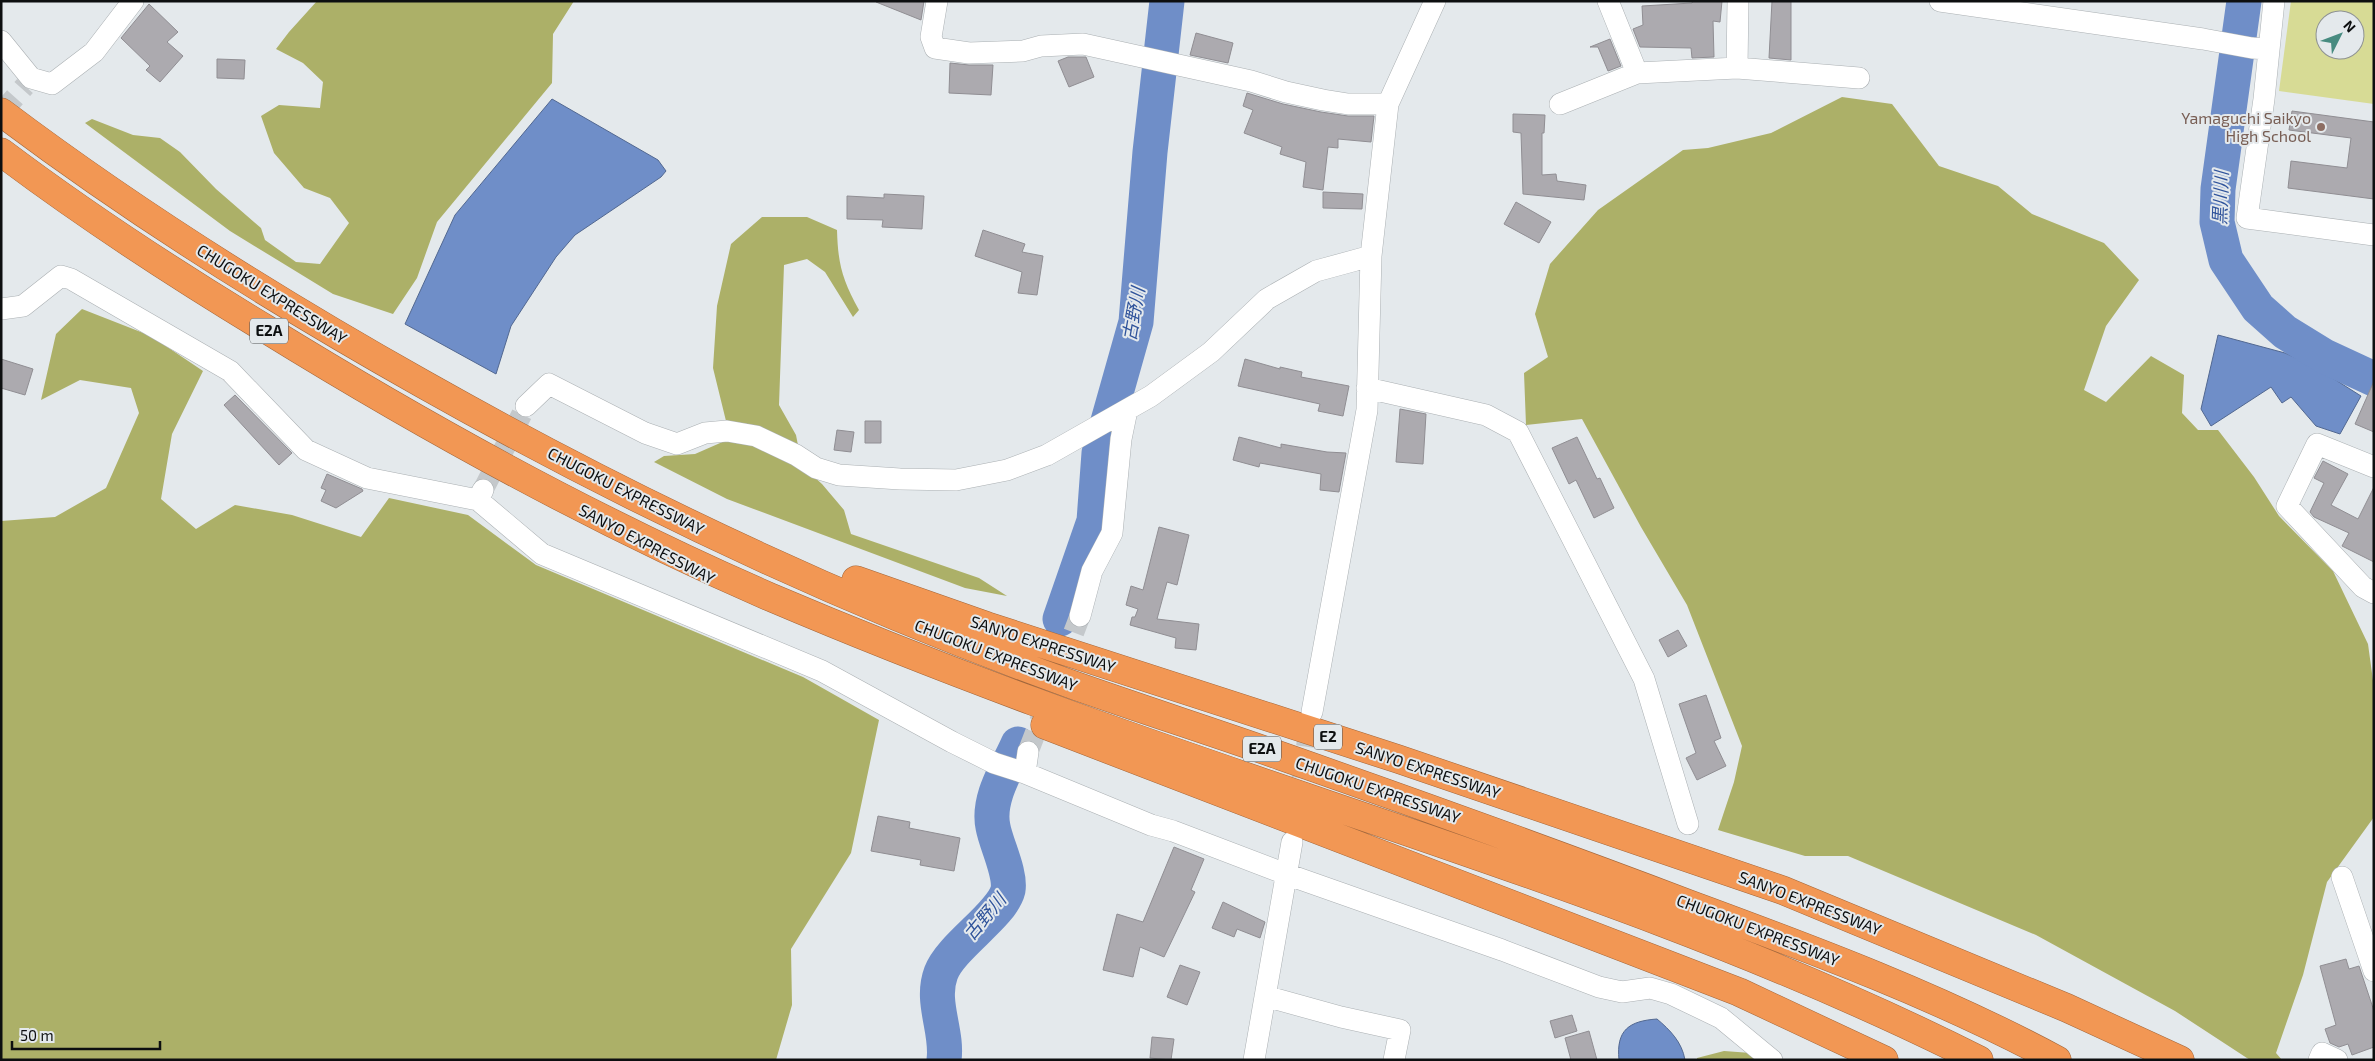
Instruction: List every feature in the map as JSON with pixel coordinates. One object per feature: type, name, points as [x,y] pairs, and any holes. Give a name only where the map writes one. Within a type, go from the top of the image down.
[{"type":"highway","name":"CHUGOKU EXPRESSWAY","points":[[1,112],[123,200],[231,270],[358,347],[477,414],[577,467],[747,551],[930,630],[1076,686],[1509,836],[1855,966],[2057,1060]]},
{"type":"highway","name":"CHUGOKU EXPRESSWAY","points":[[1,152],[102,224],[210,295],[415,418],[549,491],[659,546],[898,650],[1039,703],[1502,865],[1754,957],[1913,1026],[1979,1060]]},
{"type":"highway","name":"SANYO EXPRESSWAY","points":[[477,414],[718,527],[804,560],[988,626],[1398,759],[1782,890],[2067,1008],[2180,1060]]},
{"type":"highway","name":"SANYO EXPRESSWAY","points":[[549,491],[657,551],[769,607],[889,662],[1030,720],[1739,992],[1884,1060]]},
{"type":"street","points":[[1,42],[28,82],[52,84],[94,52],[133,1]]},
{"type":"street","points":[[938,1],[931,37],[935,48],[969,53],[1023,51],[1041,46],[1083,44],[1251,81],[1286,92],[1324,100],[1348,104],[1388,104]]},
{"type":"street","points":[[1312,712],[1367,410],[1371,256],[1388,104],[1435,1]]},
{"type":"street","points":[[1608,1],[1637,73]]},
{"type":"street","points":[[1737,68],[1738,1]]},
{"type":"street","points":[[1940,1],[2261,48]]},
{"type":"street","points":[[2274,1],[2261,48],[2247,218],[2374,235]]},
{"type":"street","points":[[1560,104],[1637,73],[1737,68],[1858,78]]},
{"type":"street","points":[[526,406],[549,384],[645,433],[677,444],[705,433],[727,431],[756,436],[796,455],[816,468],[840,475],[956,480],[1007,470],[1047,455],[1151,396],[1211,352],[1268,299],[1316,271],[1371,256]]},
{"type":"street","points":[[1,309],[23,306],[61,276],[71,279],[230,371],[306,450],[367,478],[480,495],[542,554],[822,670],[994,763],[1025,773],[1151,825],[1173,831],[1286,874],[1502,950],[1599,987],[1622,992],[1650,988],[1671,994],[1721,1018],[1772,1060]]},
{"type":"street","points":[[1367,388],[1486,415],[1518,432],[1644,679],[1688,824]]},
{"type":"street","points":[[1080,616],[1092,571],[1112,533],[1121,439],[1126,410]]},
{"type":"street","points":[[2374,467],[2317,444],[2287,506],[2363,587],[2374,593]]},
{"type":"street","points":[[1025,773],[1028,752]]},
{"type":"street","points":[[1254,1060],[1292,842]]},
{"type":"street","points":[[2342,877],[2374,971]]},
{"type":"street","points":[[1265,996],[1341,1017],[1400,1030],[1394,1060]]},
{"type":"street","points":[[2319,1060],[2322,1053],[2337,1060]]},
{"type":"green space","points":[[317,1],[574,1],[553,34],[552,83],[437,222],[417,278],[393,314],[333,294],[230,231],[85,123],[92,119],[133,135],[160,138],[180,152],[216,189],[261,228],[265,240],[296,262],[320,264],[349,223],[330,198],[304,188],[274,153],[261,116],[279,105],[320,108],[323,82],[303,63],[276,49]]},
{"type":"green space","points":[[2291,1],[2374,1],[2374,104],[2279,91]]},
{"type":"green space","points":[[1842,97],[1892,104],[1939,166],[1998,186],[2032,214],[2104,243],[2139,280],[2106,326],[2084,390],[2106,402],[2151,356],[2184,375],[2182,413],[2198,430],[2218,430],[2254,477],[2279,516],[2333,571],[2368,644],[2374,688],[2374,817],[2327,882],[2303,975],[2276,1053],[2282,1060],[2250,1060],[2175,1011],[2036,935],[1848,856],[1805,856],[1718,830],[1734,782],[1742,746],[1687,605],[1641,527],[1582,419],[1526,425],[1524,373],[1548,357],[1535,314],[1550,264],[1598,210],[1683,150],[1708,148],[1771,133]]},
{"type":"green space","points":[[762,217],[807,217],[837,230],[838,252],[842,271],[859,310],[853,317],[825,272],[807,259],[784,265],[779,405],[796,435],[802,466],[822,484],[844,510],[851,534],[979,578],[1007,596],[965,588],[727,499],[654,462],[664,456],[695,454],[727,440],[726,421],[713,368],[717,306],[731,244]]},
{"type":"green space","points":[[82,309],[151,336],[203,371],[172,434],[161,499],[196,529],[235,505],[292,515],[361,537],[389,498],[468,515],[536,565],[803,677],[879,720],[851,853],[791,949],[792,1005],[776,1060],[1,1060],[1,521],[55,517],[106,488],[139,413],[131,388],[80,380],[41,400],[56,334]]},
{"type":"green space","points":[[1724,1051],[1751,1053],[1758,1060],[1697,1060],[1697,1058]]},
{"type":"water","points":[[552,99],[658,160],[666,171],[661,177],[575,235],[556,257],[511,326],[496,374],[405,324],[455,215]]},
{"type":"water","points":[[2218,335],[2285,353],[2315,367],[2361,396],[2340,434],[2316,426],[2291,397],[2282,403],[2271,387],[2211,426],[2201,409]]},
{"type":"water","points":[[1657,1019],[1675,1037],[1685,1060],[1619,1060],[1620,1041],[1626,1029],[1639,1022]]},
{"type":"building","points":[[924,1],[921,20],[876,2]]},
{"type":"building","points":[[1693,1],[1722,1],[1720,22],[1713,21],[1714,57],[1692,58],[1691,48],[1640,47],[1633,29],[1643,25],[1642,6],[1692,3]]},
{"type":"building","points":[[1772,1],[1791,1],[1791,60],[1769,58]]},
{"type":"building","points":[[149,4],[178,32],[167,42],[183,56],[160,82],[146,70],[150,66],[121,38]]},
{"type":"building","points":[[1196,33],[1233,43],[1228,63],[1190,55]]},
{"type":"building","points":[[1610,39],[1621,66],[1608,71],[1598,47],[1590,47]]},
{"type":"building","points":[[1068,57],[1086,57],[1094,77],[1069,87],[1058,61]]},
{"type":"building","points":[[217,59],[245,60],[244,79],[217,78]]},
{"type":"building","points":[[950,63],[993,65],[991,95],[949,93]]},
{"type":"building","points":[[1247,93],[1283,104],[1321,112],[1348,116],[1374,116],[1371,142],[1338,139],[1338,148],[1328,147],[1323,190],[1303,187],[1306,162],[1280,154],[1282,147],[1244,133],[1253,110],[1243,106]]},
{"type":"building","points":[[2292,111],[2374,122],[2374,199],[2288,188],[2291,161],[2347,168],[2351,138],[2289,130]]},
{"type":"building","points":[[1513,114],[1545,115],[1544,133],[1542,133],[1542,175],[1556,174],[1557,181],[1586,185],[1584,200],[1523,194],[1521,133],[1513,132]]},
{"type":"building","points":[[1323,192],[1363,194],[1362,209],[1323,208]]},
{"type":"building","points":[[884,194],[924,196],[922,229],[882,227],[883,220],[847,219],[847,196],[884,198]]},
{"type":"building","points":[[1516,202],[1551,222],[1539,243],[1504,224]]},
{"type":"building","points":[[983,230],[1025,244],[1022,252],[1043,256],[1037,295],[1018,293],[1022,272],[975,256]]},
{"type":"building","points":[[1,359],[33,369],[25,395],[1,388]]},
{"type":"building","points":[[1245,359],[1280,369],[1280,367],[1302,372],[1301,377],[1349,386],[1343,416],[1318,411],[1320,404],[1238,386]]},
{"type":"building","points":[[2374,381],[2374,432],[2355,424]]},
{"type":"building","points":[[235,395],[292,453],[279,465],[224,405]]},
{"type":"building","points":[[1400,409],[1426,414],[1423,464],[1396,462]]},
{"type":"building","points":[[865,421],[881,421],[881,443],[865,443]]},
{"type":"building","points":[[837,430],[854,432],[851,452],[834,450]]},
{"type":"building","points":[[1239,437],[1281,448],[1281,444],[1327,452],[1346,453],[1339,492],[1320,490],[1321,474],[1260,463],[1259,467],[1233,460]]},
{"type":"building","points":[[1577,437],[1597,479],[1600,478],[1614,508],[1594,518],[1576,480],[1569,484],[1552,448]]},
{"type":"building","points":[[2323,461],[2348,474],[2331,505],[2358,519],[2374,487],[2374,562],[2342,546],[2349,533],[2314,517],[2310,512],[2324,483],[2314,478]]},
{"type":"building","points":[[327,474],[363,491],[336,508],[321,501],[326,490],[321,488]]},
{"type":"building","points":[[1159,527],[1189,535],[1177,585],[1167,582],[1157,619],[1199,624],[1196,650],[1175,648],[1176,638],[1130,625],[1132,617],[1135,617],[1138,609],[1126,605],[1131,586],[1143,590]]},
{"type":"building","points":[[1678,630],[1687,646],[1668,657],[1659,640]]},
{"type":"building","points":[[1706,695],[1721,738],[1714,741],[1726,766],[1697,780],[1686,758],[1696,753],[1679,704]]},
{"type":"building","points":[[878,816],[910,822],[909,828],[960,838],[954,871],[920,865],[921,860],[871,851]]},
{"type":"building","points":[[1174,847],[1204,859],[1191,890],[1195,892],[1164,957],[1140,947],[1133,977],[1103,970],[1117,914],[1143,922]]},
{"type":"building","points":[[1223,902],[1265,922],[1260,938],[1237,929],[1234,937],[1212,928]]},
{"type":"building","points":[[2346,959],[2349,969],[2359,966],[2374,1011],[2374,1047],[2352,1055],[2348,1044],[2339,1047],[2330,1043],[2325,1029],[2336,1025],[2320,966]]},
{"type":"building","points":[[1180,965],[1200,972],[1187,1005],[1167,997]]},
{"type":"building","points":[[1572,1015],[1577,1031],[1555,1038],[1550,1021]]},
{"type":"building","points":[[1589,1031],[1597,1060],[1571,1060],[1565,1038]]},
{"type":"building","points":[[1152,1037],[1174,1039],[1171,1060],[1150,1058]]},
{"type":"waterway","name":"古野川","points":[[1060,619],[1094,521],[1099,453],[1136,322],[1150,152],[1167,1]]},
{"type":"waterway","name":"黒川川","points":[[2244,1],[2218,189],[2217,222],[2226,260],[2258,308],[2285,332],[2324,356],[2374,379]]},
{"type":"waterway","name":"古野川","points":[[944,1060],[944,1038],[937,995],[941,973],[955,952],[996,910],[1004,900],[1008,890],[1007,875],[993,827],[992,816],[995,795],[1018,744]]},
{"type":"tunnel","points":[[1,113],[25,86]]},
{"type":"tunnel","points":[[483,490],[526,406]]},
{"type":"tunnel","points":[[1028,752],[1080,616]]},
{"type":"tunnel","points":[[1297,810],[1311,717]]},
{"type":"place","name":"Yamaguchi Saikyo High School","points":[[2321,127]]}]
